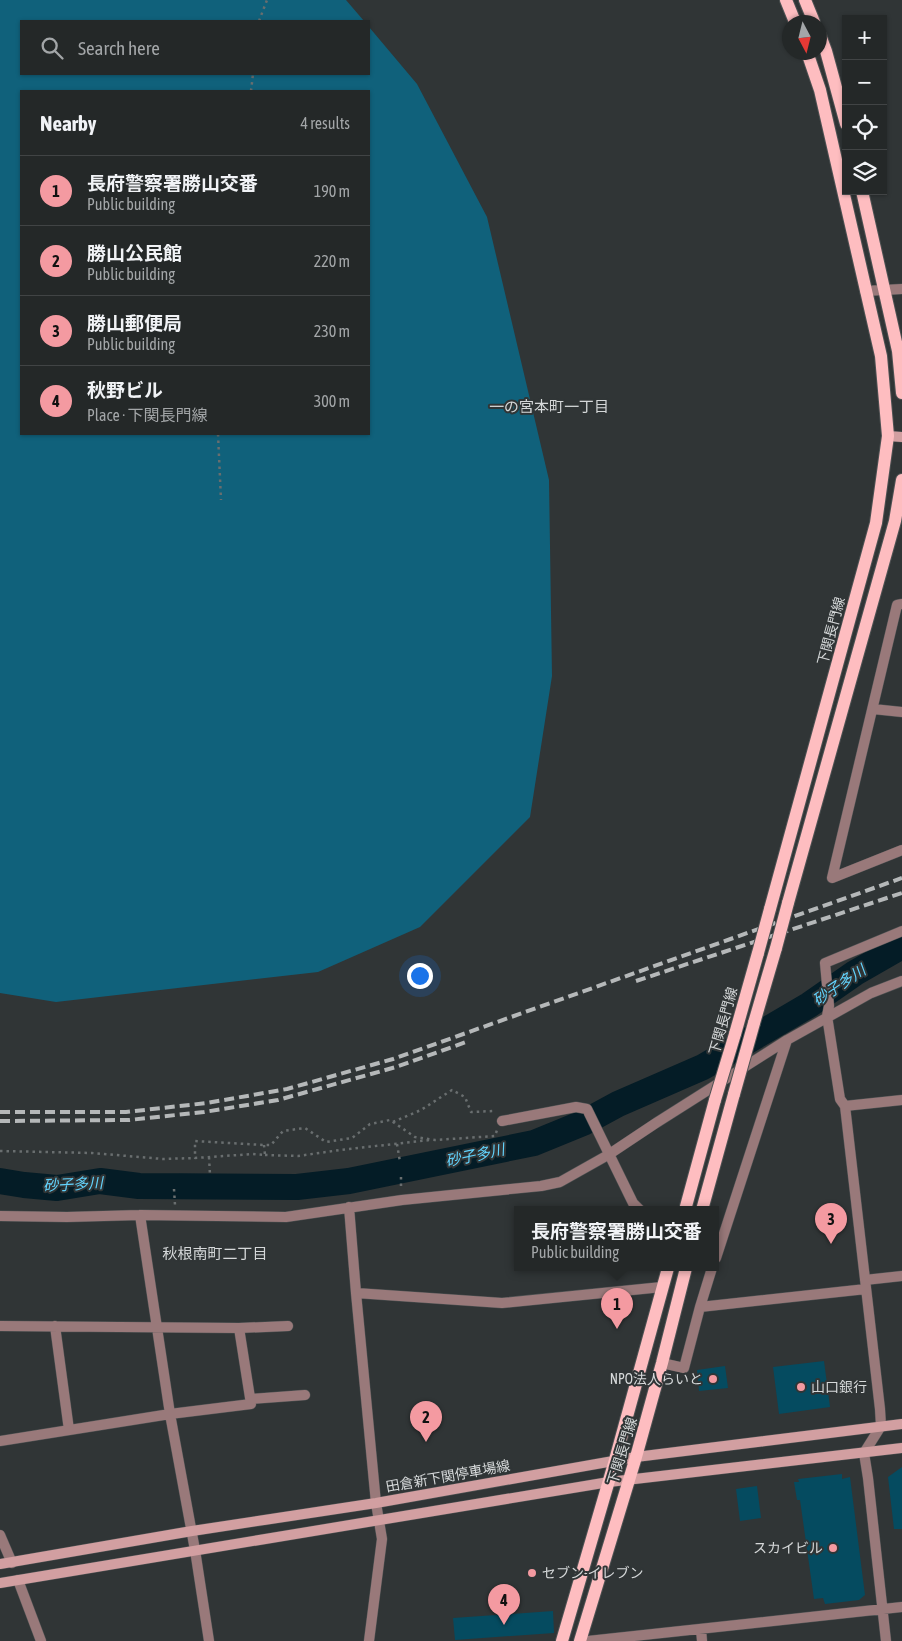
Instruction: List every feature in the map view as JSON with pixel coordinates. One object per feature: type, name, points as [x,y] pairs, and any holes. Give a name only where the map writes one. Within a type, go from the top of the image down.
[{"type":"main road","points":[[786,0],[792,15]]},
{"type":"main road","points":[[805,0],[811,15]]},
{"type":"main road","points":[[827,55],[842,109]]},
{"type":"main road","name":"下関長門線","points":[[686,1206],[876,523],[888,436],[880,356],[820,90],[810,60]]},
{"type":"main road","points":[[863,195],[898,351],[902,393]]},
{"type":"main road","points":[[888,436],[902,437]]},
{"type":"main road","points":[[703,1206],[895,521],[902,480]]},
{"type":"main road","name":"下関長門線","points":[[562,1641],[609,1482],[667,1271]]},
{"type":"main road","name":"下関長門線","points":[[580,1641],[636,1457],[685,1271]]},
{"type":"main road","name":"田倉新下関停車場線","points":[[0,1564],[376,1503],[615,1460],[902,1424]]},
{"type":"main road","points":[[0,1583],[609,1482],[902,1448]]},
{"type":"street","points":[[865,290],[902,289]]},
{"type":"street","points":[[902,604],[897,605],[832,878],[902,850]]},
{"type":"street","points":[[873,709],[902,712]]},
{"type":"street","points":[[886,1641],[864,1452],[881,1426],[845,1106],[840,1099],[828,1011],[825,963],[902,931]]},
{"type":"street","points":[[0,1216],[286,1217],[402,1200],[540,1186],[560,1182],[608,1155],[656,1122],[787,1040],[828,1011],[902,981]]},
{"type":"street","points":[[719,1249],[787,1040]]},
{"type":"street","points":[[845,1106],[902,1100]]},
{"type":"street","points":[[502,1121],[576,1107],[587,1108],[608,1155],[636,1206]]},
{"type":"street","points":[[349,1207],[376,1503],[382,1540],[369,1641]]},
{"type":"street","points":[[140,1215],[170,1414],[192,1532],[208,1641]]},
{"type":"street","points":[[662,1363],[684,1368],[711,1271]]},
{"type":"street","points":[[700,1307],[865,1285],[902,1276]]},
{"type":"street","points":[[356,1293],[502,1303],[662,1287]]},
{"type":"street","points":[[0,1326],[157,1328],[288,1326]]},
{"type":"street","points":[[54,1326],[70,1430]]},
{"type":"street","points":[[0,1441],[170,1414],[252,1404],[239,1328]]},
{"type":"street","points":[[251,1400],[305,1395]]},
{"type":"street","points":[[0,1535],[12,1563]]},
{"type":"street","points":[[18,1580],[41,1641]]},
{"type":"street","points":[[588,1641],[902,1607]]},
{"type":"street","points":[[701,1629],[702,1641]]},
{"type":"path","points":[[260,20],[267,0]]},
{"type":"path","points":[[251,90],[253,75]]},
{"type":"path","points":[[218,435],[221,500]]},
{"type":"path","points":[[0,1151],[92,1153],[163,1159],[253,1154],[298,1156],[433,1140],[495,1136],[502,1121],[494,1111],[471,1112],[465,1098],[452,1090],[421,1110],[393,1122]]},
{"type":"path","points":[[195,1158],[195,1141],[271,1145],[283,1131],[304,1128],[326,1142],[352,1138],[370,1124],[390,1120],[415,1137],[433,1140]]},
{"type":"path","points":[[264,1144],[265,1155]]},
{"type":"path","points":[[397,1144],[400,1162]]},
{"type":"path","points":[[209,1157],[210,1175]]},
{"type":"path","points":[[174,1189],[176,1211]]},
{"type":"shaded area","points":[[0,0],[346,0],[363,20],[20,20],[20,75],[370,75],[370,28],[417,84],[487,217],[549,480],[552,676],[530,817],[420,927],[318,972],[56,1002],[0,993]]},
{"type":"building","name":"山口銀行","points":[[824,1361],[830,1407],[779,1414],[773,1367]]},
{"type":"building","points":[[725,1366],[728,1388],[699,1391],[697,1370]]},
{"type":"building","points":[[902,1467],[902,1529],[894,1529],[888,1477]]},
{"type":"building","name":"スカイビル","points":[[842,1474],[842,1479],[850,1477],[865,1595],[859,1600],[825,1604],[823,1598],[814,1599],[800,1500],[797,1500],[794,1482],[799,1482],[798,1479]]},
{"type":"building","points":[[757,1486],[761,1518],[740,1521],[736,1489]]},
{"type":"building","points":[[553,1611],[554,1633],[455,1640],[453,1618]]},
{"type":"waterway","name":"砂子多川","points":[[0,1181],[57,1188],[100,1181],[139,1186],[297,1187],[349,1181],[534,1143],[583,1123],[618,1104],[703,1067],[809,1005],[855,973],[902,946]]},
{"type":"railway","points":[[0,1112],[126,1112],[207,1103],[287,1089],[393,1059],[902,878]]},
{"type":"railway","points":[[636,981],[902,893]]},
{"type":"railway","points":[[0,1121],[129,1120],[204,1112],[278,1100],[396,1067],[469,1041]]},
{"type":"place","name":"勝山郵便局","points":[[831,1244]]},
{"type":"place","name":"長府警察署勝山交番","points":[[617,1329]]},
{"type":"place","name":"NPO法人らいと","points":[[713,1379]]},
{"type":"place","name":"山口銀行","points":[[801,1387]]},
{"type":"place","name":"勝山公民館","points":[[426,1442]]},
{"type":"place","name":"スカイビル","points":[[833,1548]]},
{"type":"place","name":"セブン-イレブン","points":[[532,1573]]},
{"type":"place","name":"秋野ビル","points":[[504,1625]]},
{"type":"district","name":"一の宮本町一丁目","points":[[549,406]]},
{"type":"district","name":"秋根南町二丁目","points":[[215,1253]]}]
